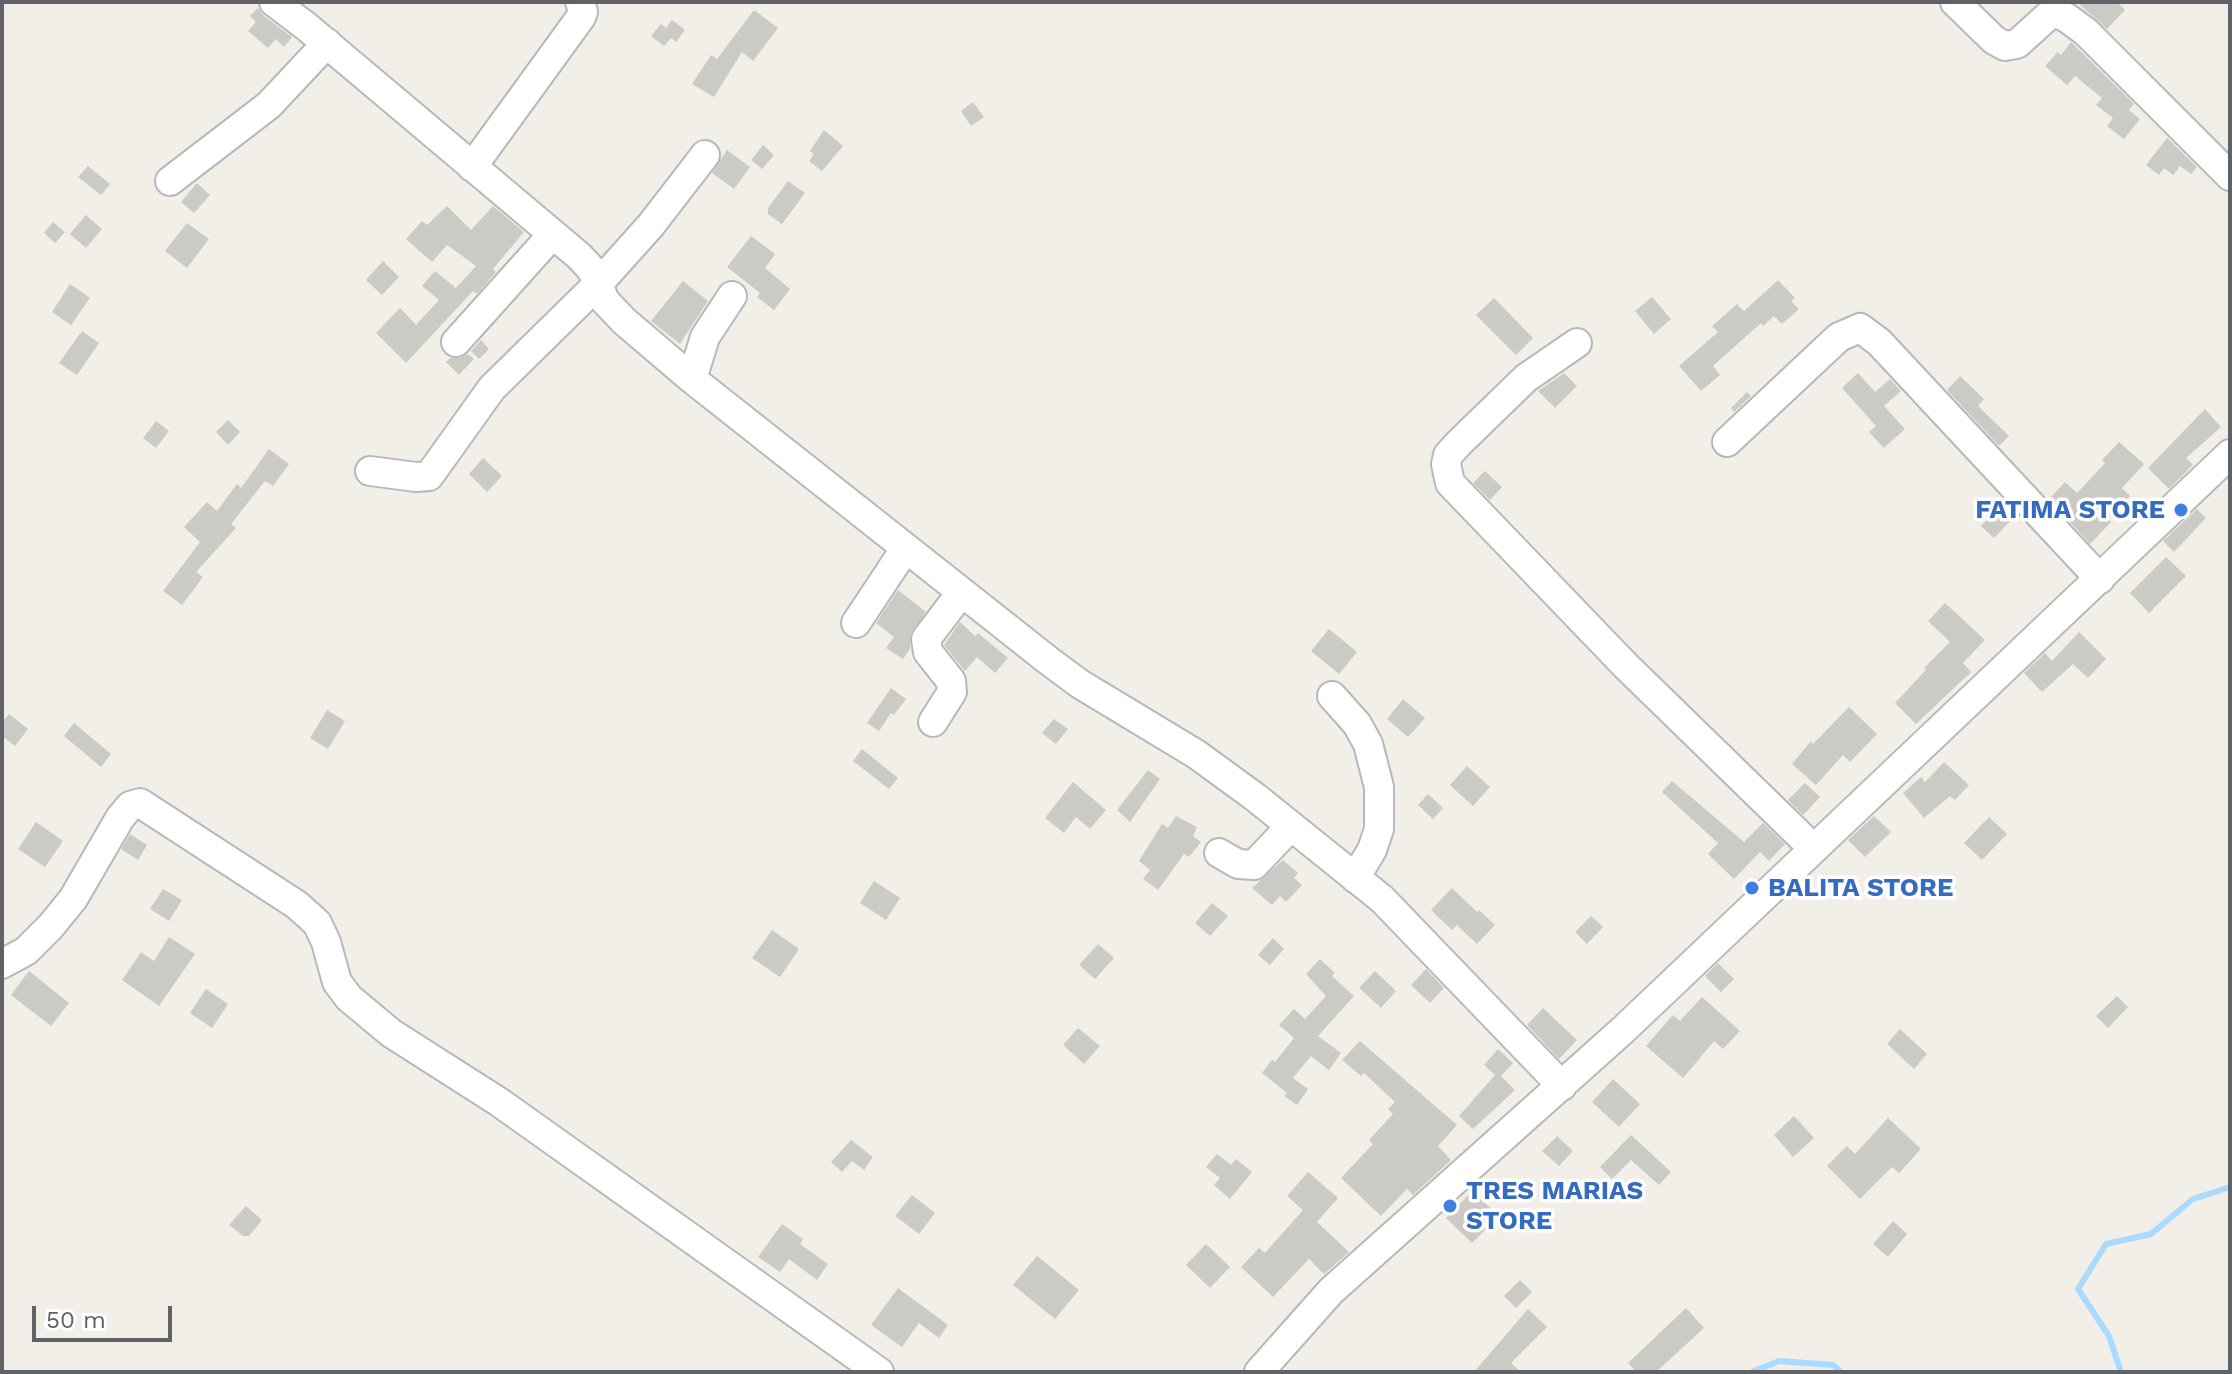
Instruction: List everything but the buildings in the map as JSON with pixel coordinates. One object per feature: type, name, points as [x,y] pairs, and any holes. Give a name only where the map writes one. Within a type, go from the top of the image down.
[{"type":"street","points":[[274,2],[327,43],[579,256],[599,283],[605,301],[692,379],[1080,684],[1196,754],[1382,899],[1562,1086]]},
{"type":"street","points":[[472,167],[581,17],[580,2]]},
{"type":"street","points":[[1955,2],[1994,40],[2005,46],[2017,44],[2058,8],[2230,176]]},
{"type":"street","points":[[170,181],[269,105],[327,43]]},
{"type":"street","points":[[370,471],[429,476],[492,388],[599,283],[651,225],[705,155]]},
{"type":"street","points":[[456,342],[553,234]]},
{"type":"street","points":[[692,379],[705,337],[732,296]]},
{"type":"street","points":[[1727,442],[1839,337],[1860,328],[1879,342],[2100,579]]},
{"type":"street","points":[[1577,343],[1526,378],[1448,455],[1446,464],[1450,483],[1626,666],[1814,849]]},
{"type":"street","points":[[1259,1372],[1331,1291],[1562,1086],[2230,454]]},
{"type":"street","points":[[856,623],[905,549]]},
{"type":"street","points":[[933,722],[952,692],[951,681],[928,652],[926,639],[961,593]]},
{"type":"street","points":[[1332,696],[1357,724],[1368,744],[1379,787],[1379,829],[1372,850],[1355,878]]},
{"type":"street","points":[[2,964],[26,951],[51,926],[73,899],[120,818],[130,806],[140,803],[297,905],[317,923],[326,942],[337,982],[349,998],[391,1033],[499,1102],[879,1372]]},
{"type":"street","points":[[1219,853],[1238,864],[1254,865],[1291,826]]},
{"type":"waterway","points":[[2121,1372],[2109,1336],[2078,1289],[2106,1244],[2151,1234],[2193,1199],[2230,1187]]},
{"type":"waterway","points":[[1752,1372],[1779,1361],[1833,1365],[1841,1372]]},
{"type":"place","name":"FATIMA STORE","points":[[2181,510]]},
{"type":"place","name":"BALITA STORE","points":[[1752,888]]},
{"type":"place","name":"TRES MARIAS STORE","points":[[1450,1206]]}]
